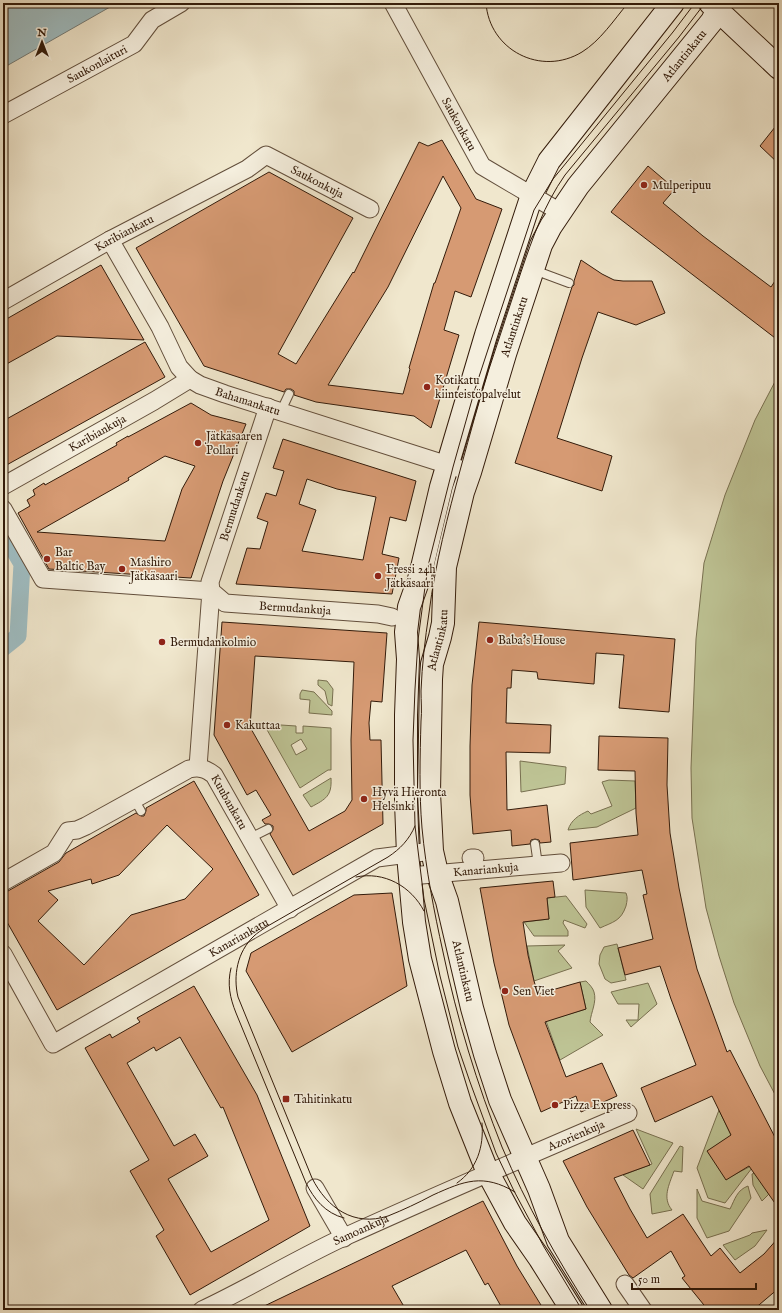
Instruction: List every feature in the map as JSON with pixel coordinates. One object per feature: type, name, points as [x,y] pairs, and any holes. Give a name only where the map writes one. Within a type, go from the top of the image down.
[{"type":"street","name":"Saukonlaituri","points":[[3,115],[134,44],[152,20],[182,3]]},
{"type":"street","name":"Saukonkatu","points":[[392,3],[482,166],[560,212]]},
{"type":"street","name":"Atlantinkatu","points":[[601,1310],[558,1241],[539,1189],[524,1158],[500,1100],[472,1008],[447,901],[437,873],[432,851],[430,793],[432,664],[443,623],[445,567],[463,492],[459,469],[486,335],[532,195],[549,161],[673,3]]},
{"type":"street","name":"Atlantinkatu","points":[[572,1310],[537,1254],[515,1223],[488,1173],[464,1114],[439,1036],[420,959],[414,922],[406,802],[405,758],[408,659],[406,632],[409,607],[459,469],[505,354],[541,245],[551,226],[578,186],[695,42],[716,6]]},
{"type":"street","points":[[716,6],[779,68]]},
{"type":"street","name":"Karibiankatu","points":[[3,301],[110,240],[247,169],[266,155]]},
{"type":"street","name":"Saukonkuja","points":[[266,155],[370,208]]},
{"type":"street","name":"Bahamankatu","points":[[110,240],[160,327],[179,367],[190,379],[200,385],[459,469]]},
{"type":"street","name":"Karibiankuja","points":[[3,486],[154,401],[190,379]]},
{"type":"street","name":"Bermudankatu","points":[[211,587],[274,409]]},
{"type":"street","points":[[3,509],[43,579],[211,587],[198,767]]},
{"type":"street","name":"Bermudankuja","points":[[211,587],[225,603],[378,614],[392,617]]},
{"type":"street","name":"Kuubankatu","points":[[3,882],[54,853],[68,831],[77,830],[138,805],[189,769],[198,767],[207,769],[214,775],[290,909]]},
{"type":"street","name":"Kanariankatu","points":[[3,954],[53,1044],[377,858],[409,865],[432,851]]},
{"type":"street","name":"Kanariankuja","points":[[409,865],[437,873],[561,863]]},
{"type":"street","name":"Azorienkuja","points":[[524,1158],[628,1113]]},
{"type":"street","name":"Samoankuja","points":[[202,1310],[344,1238],[524,1158]]},
{"type":"street","points":[[315,1188],[344,1238]]},
{"type":"street","points":[[625,1284],[643,1310]]},
{"type":"lane","points":[[533,270],[569,283]]},
{"type":"lane","points":[[274,409],[289,394]]},
{"type":"lane","points":[[250,838],[268,829]]},
{"type":"lane","points":[[535,844],[538,865]]},
{"type":"green space","points":[[779,374],[779,1102],[760,1066],[734,1003],[706,908],[692,818],[691,768],[696,639],[704,563],[725,495],[755,420]]},
{"type":"green space","points":[[318,680],[327,681],[333,689],[332,706],[328,704],[325,691],[318,685]]},
{"type":"green space","points":[[302,690],[314,692],[332,711],[332,715],[309,713],[310,700],[300,699]]},
{"type":"green space","points":[[266,724],[296,726],[296,733],[303,733],[303,726],[331,728],[331,770],[328,770],[300,788],[266,728]],"holes":[[[301,739],[307,749],[296,755],[291,745]]]},
{"type":"green space","points":[[520,761],[566,767],[565,784],[521,792]]},
{"type":"green space","points":[[331,778],[330,789],[327,796],[321,802],[311,807],[303,795]]},
{"type":"green space","points":[[609,780],[635,781],[636,808],[597,827],[568,830],[573,821],[582,814],[588,811],[591,814],[612,806],[602,782]]},
{"type":"green space","points":[[585,890],[626,893],[627,903],[622,915],[613,922],[600,928],[586,907]]},
{"type":"green space","points":[[566,896],[587,924],[585,928],[564,920],[563,923],[568,931],[568,936],[534,936],[524,922],[549,919],[547,898]]},
{"type":"green space","points":[[617,944],[626,980],[611,983],[605,979],[599,964],[600,955],[604,947]]},
{"type":"green space","points":[[565,945],[558,951],[572,968],[534,981],[527,946]]},
{"type":"green space","points":[[586,981],[593,989],[595,996],[590,1022],[603,1035],[560,1060],[546,1021],[586,1009],[580,982]]},
{"type":"green space","points":[[648,983],[657,1004],[631,1027],[626,1020],[638,1020],[639,1004],[618,1004],[611,992]]},
{"type":"green space","points":[[719,1110],[731,1135],[726,1179],[751,1166],[779,1145],[779,1154],[752,1168],[725,1203],[708,1198],[697,1168]]},
{"type":"green space","points":[[636,1129],[673,1143],[643,1189],[623,1175],[652,1164]]},
{"type":"green space","points":[[680,1146],[683,1147],[682,1172],[674,1171],[667,1191],[667,1201],[672,1210],[652,1214],[650,1194]]},
{"type":"green space","points":[[775,1167],[769,1194],[762,1201],[753,1185],[752,1174]]},
{"type":"green space","points":[[748,1186],[751,1198],[729,1231],[707,1238],[697,1218],[697,1189],[702,1201],[730,1209],[739,1192]]},
{"type":"green space","points":[[767,1230],[755,1246],[735,1260],[723,1245],[752,1233]]},
{"type":"water","points":[[3,3],[117,3],[3,68]]},
{"type":"building","points":[[779,122],[779,164],[760,146]]},
{"type":"building","points":[[442,140],[476,199],[502,209],[471,297],[455,291],[444,330],[459,335],[431,428],[414,416],[316,402],[294,395],[294,391],[291,389],[286,389],[284,392],[204,366],[136,248],[269,172],[353,218],[278,354],[296,364],[353,272],[354,273],[419,142],[428,146]],"holes":[[[443,176],[461,208],[434,283],[409,368],[403,394],[328,385],[388,287]]]},
{"type":"building","points":[[648,166],[675,189],[663,203],[703,236],[771,287],[779,275],[779,341],[611,212]]},
{"type":"building","points":[[581,260],[614,280],[652,281],[665,313],[636,325],[598,312],[557,438],[612,456],[602,491],[515,463]]},
{"type":"building","points":[[101,265],[144,340],[57,336],[3,366],[3,321]]},
{"type":"building","points":[[145,342],[165,377],[3,467],[3,421]]},
{"type":"building","points":[[191,403],[211,415],[246,424],[223,481],[191,578],[49,569],[18,513],[30,506],[27,500],[35,495],[33,490],[44,483],[45,485],[117,445],[116,443]],"holes":[[[165,456],[195,466],[182,489],[165,541],[37,532],[129,480],[128,478]]]},
{"type":"building","points":[[283,439],[416,481],[406,521],[390,517],[382,554],[399,558],[392,594],[236,584],[247,548],[260,549],[268,522],[257,518],[266,493],[276,496],[284,471],[273,468]],"holes":[[[307,479],[337,489],[376,497],[363,560],[302,551],[316,510],[299,504]]]},
{"type":"building","points":[[222,622],[387,633],[382,702],[371,701],[369,723],[370,740],[381,740],[383,824],[293,875],[270,834],[273,830],[273,826],[265,824],[262,820],[271,815],[256,790],[247,795],[214,735]],"holes":[[[255,656],[354,662],[351,740],[352,800],[345,811],[309,831],[250,727]]]},
{"type":"building","points":[[479,622],[675,639],[669,712],[619,708],[624,655],[596,653],[594,684],[538,679],[537,672],[512,670],[511,688],[507,688],[506,723],[551,725],[550,753],[506,752],[507,810],[547,805],[551,842],[540,843],[539,840],[535,839],[531,840],[530,844],[512,846],[511,830],[473,834],[470,795],[470,746],[472,685]]},
{"type":"building","points":[[599,736],[668,738],[667,785],[670,833],[687,927],[697,969],[727,1052],[730,1050],[779,1145],[779,1209],[749,1166],[726,1180],[707,1151],[731,1135],[712,1096],[655,1122],[641,1088],[696,1065],[660,966],[625,975],[618,948],[653,939],[643,895],[647,894],[642,870],[573,880],[570,843],[638,835],[635,771],[598,770]]},
{"type":"building","points":[[194,781],[259,895],[57,1010],[3,915],[3,892],[8,891],[59,862],[66,853],[136,813],[144,816],[146,808]],"holes":[[[167,825],[213,869],[185,899],[131,915],[84,965],[38,921],[58,900],[48,891],[91,879],[92,884],[119,875]]]},
{"type":"building","points":[[553,881],[555,897],[547,898],[549,919],[523,922],[534,981],[538,994],[580,982],[586,1009],[545,1022],[566,1077],[602,1063],[617,1096],[581,1112],[576,1096],[541,1112],[509,1025],[494,963],[480,888]]},
{"type":"building","points":[[392,893],[407,986],[292,1052],[246,971],[251,953],[354,895]]},
{"type":"building","points":[[194,986],[257,1095],[310,1226],[190,1295],[156,1236],[164,1230],[130,1171],[149,1160],[85,1048],[110,1034],[112,1038],[140,1022],[137,1018]],"holes":[[[180,1037],[221,1108],[223,1107],[269,1220],[211,1252],[168,1179],[208,1156],[195,1134],[174,1146],[127,1063],[154,1047],[156,1051]]]},
{"type":"building","points":[[633,1130],[650,1165],[614,1178],[647,1238],[683,1214],[711,1256],[720,1248],[740,1273],[764,1254],[779,1237],[779,1288],[753,1310],[708,1310],[682,1278],[685,1276],[671,1251],[633,1278],[629,1275],[587,1207],[563,1161]]},
{"type":"building","points":[[483,1201],[517,1266],[544,1310],[503,1310],[488,1283],[485,1285],[466,1250],[392,1286],[406,1310],[256,1310]]},
{"type":"waterway","points":[[3,532],[22,564],[18,636],[3,648]]},
{"type":"tram line","points":[[486,3],[489,20],[496,34],[507,46],[534,60],[550,62],[566,59],[589,47],[606,30],[628,3]]},
{"type":"tram line","points":[[582,1310],[544,1247],[514,1191],[496,1153],[458,1047],[440,976],[424,899],[415,826],[413,740],[418,640],[429,562],[453,467],[475,389],[534,210],[553,179],[695,3]]},
{"type":"tram line","points":[[590,1310],[543,1231],[511,1168],[484,1099],[468,1051],[455,1002],[433,906],[422,828],[420,801],[420,748],[423,662],[435,576],[442,540],[456,485],[489,369],[530,246],[540,222],[551,198],[565,175],[679,37],[705,3]]},
{"type":"tram line","points":[[415,826],[404,844],[388,857],[266,927],[254,936],[248,942],[240,957],[236,973],[238,997],[312,1178],[325,1198],[334,1206],[353,1217],[376,1219],[388,1216],[454,1186],[474,1181],[493,1182],[515,1192]]},
{"type":"tram line","points":[[356,877],[377,876],[396,882],[412,894],[424,911]]},
{"type":"tram line","points":[[231,968],[229,985],[234,1007],[306,1183],[321,1205],[331,1213],[344,1218]]},
{"type":"tram line","points":[[457,1183],[470,1171],[478,1157],[482,1141],[482,1123]]},
{"type":"place","name":"Mulperipuu","points":[[644,185]]},
{"type":"place","name":"Kotikatu kiinteistöpalvelut","points":[[427,387]]},
{"type":"place","name":"Jätkäsaaren Pollari","points":[[198,443]]},
{"type":"place","name":"Bar Baltic Bay","points":[[47,559]]},
{"type":"place","name":"Mashiro Jätkäsaari","points":[[122,569]]},
{"type":"place","name":"Fressi 24h Jätkäsaari","points":[[378,576]]},
{"type":"place","name":"Baba's House","points":[[490,640]]},
{"type":"place","name":"Bermudankolmio","points":[[162,642]]},
{"type":"place","name":"Kakuttaa","points":[[227,725]]},
{"type":"place","name":"Hyvä Hieronta Helsinki","points":[[364,799]]},
{"type":"place","name":"Sen Viet","points":[[505,991]]},
{"type":"place","name":"Tahitinkatu","points":[[286,1099]]},
{"type":"place","name":"Pizza Express","points":[[555,1105]]}]
